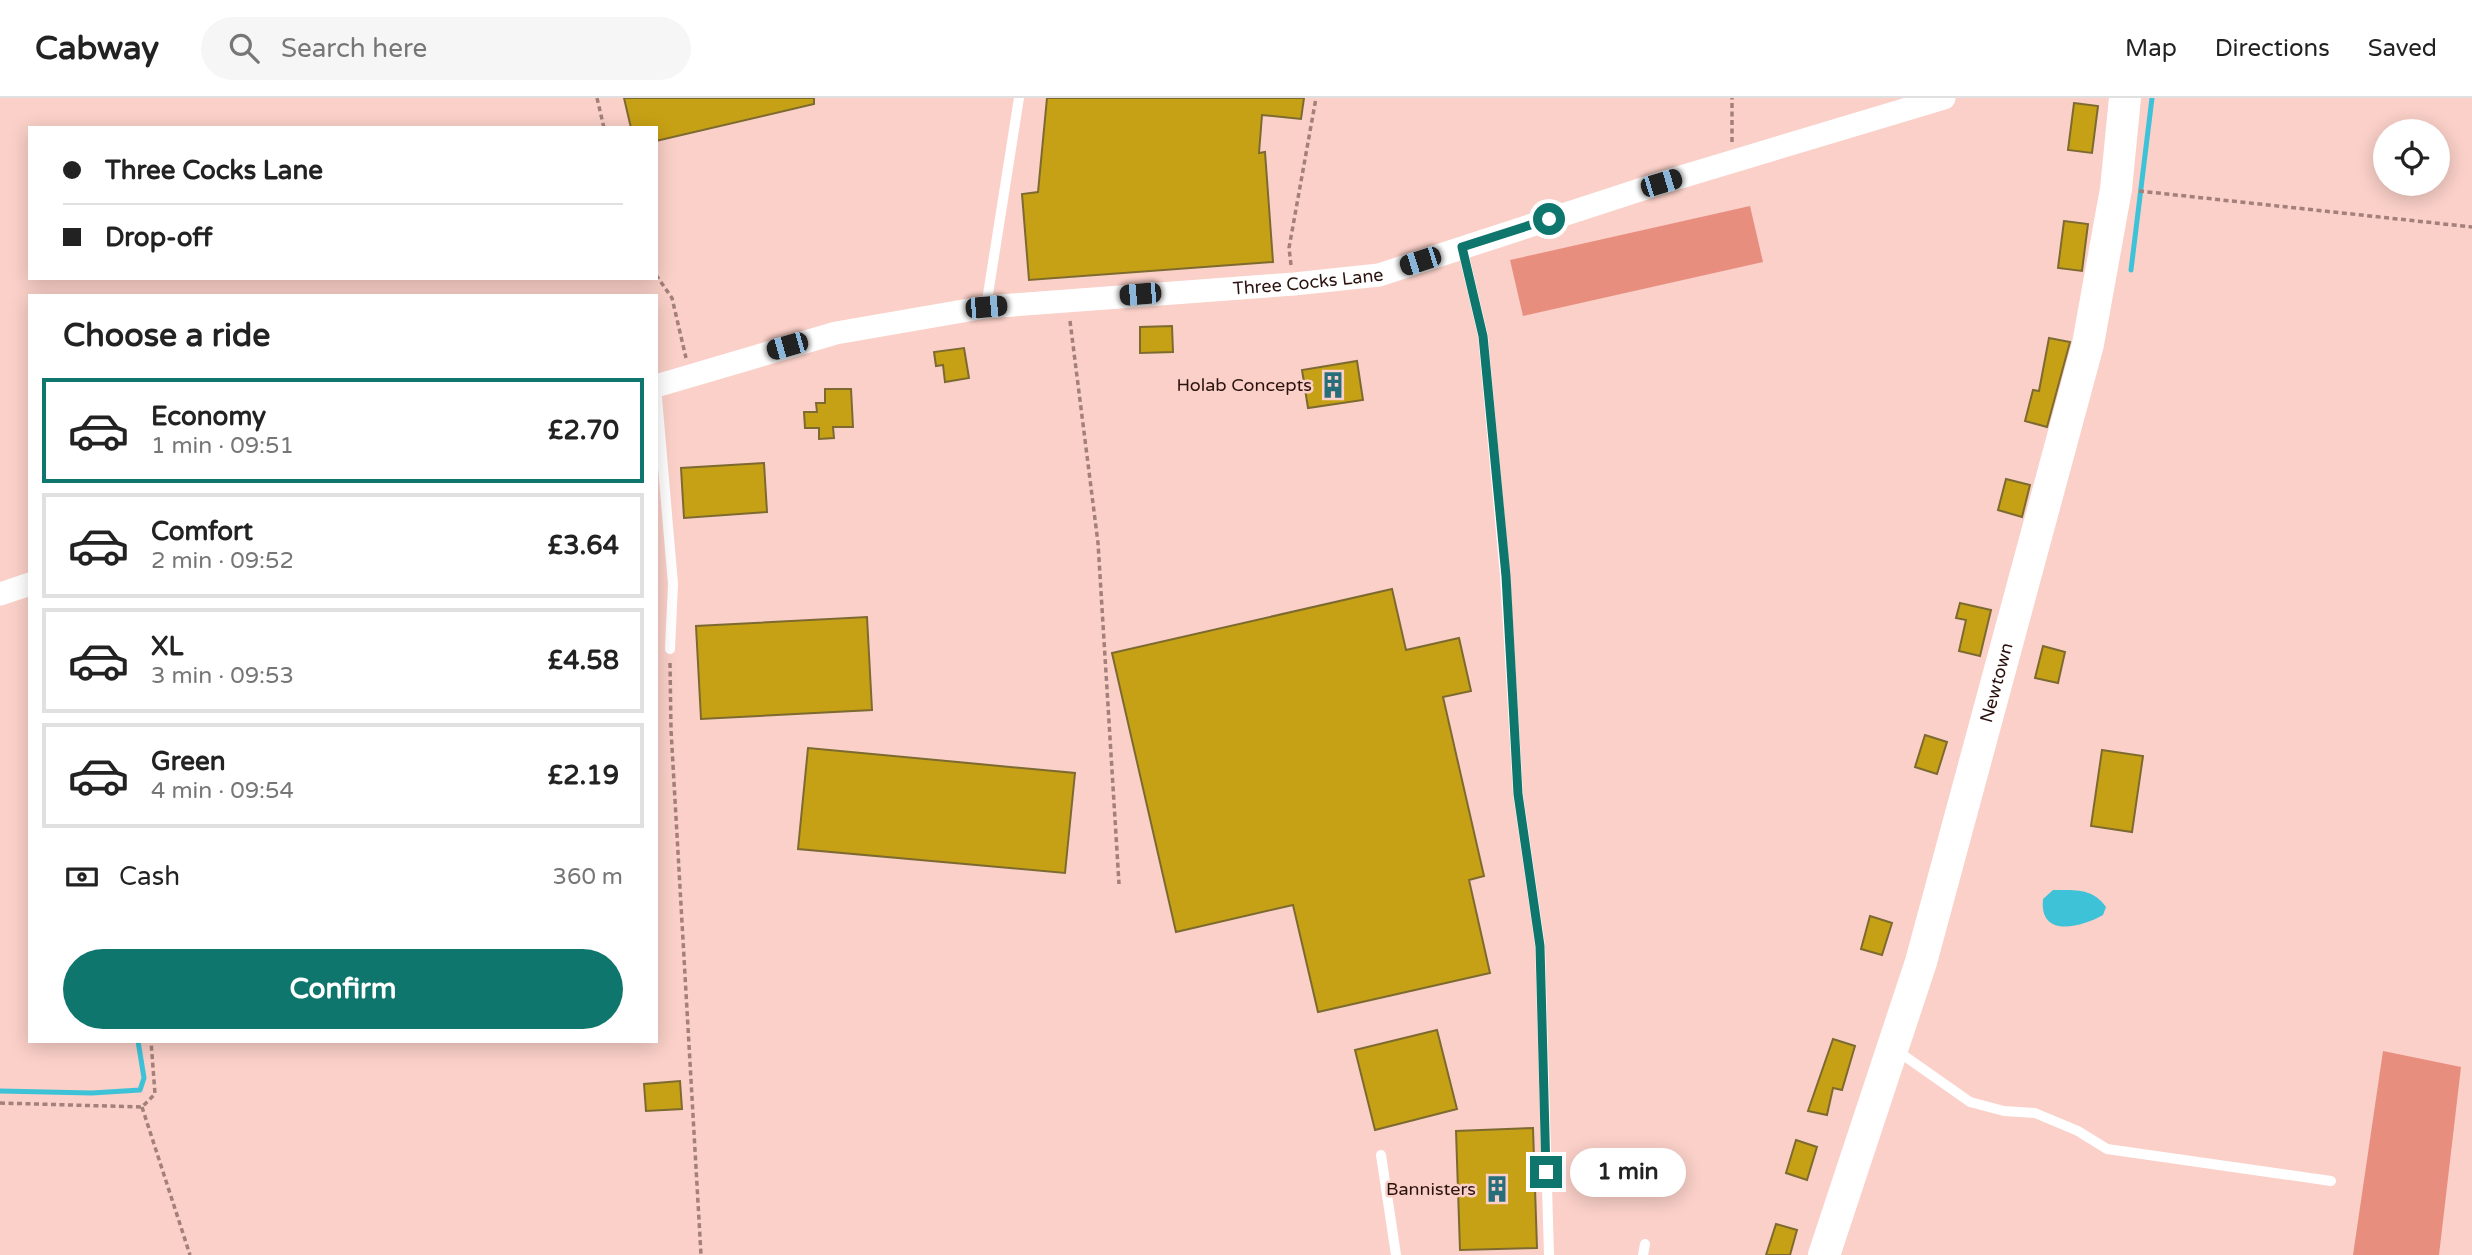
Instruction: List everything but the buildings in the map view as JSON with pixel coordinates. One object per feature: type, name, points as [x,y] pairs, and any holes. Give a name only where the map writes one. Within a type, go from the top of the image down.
[{"type":"main road","name":"Newtown","points":[[1825,1255],[1922,962],[2088,344],[2116,189],[2125,98]]},
{"type":"street","name":"Three Cocks Lane","points":[[658,385],[836,333],[986,307],[1379,275],[1731,161],[1878,120],[1944,98]]},
{"type":"street","points":[[0,594],[28,585]]},
{"type":"lane","points":[[986,307],[1019,98]]},
{"type":"lane","points":[[1462,247],[1483,336],[1506,576],[1518,794],[1540,946],[1549,1255]]},
{"type":"lane","points":[[658,409],[673,584],[670,649]]},
{"type":"lane","points":[[1894,1048],[1970,1102],[2004,1111],[2035,1113],[2078,1131],[2107,1149],[2331,1181]]},
{"type":"lane","points":[[1381,1154],[1396,1255]]},
{"type":"path","points":[[597,98],[604,126]]},
{"type":"path","points":[[1294,284],[1289,248],[1316,98]]},
{"type":"path","points":[[1731,161],[1732,98]]},
{"type":"path","points":[[2153,192],[2472,227]]},
{"type":"path","points":[[658,278],[671,298],[689,374]]},
{"type":"path","points":[[1067,300],[1098,543],[1119,884]]},
{"type":"path","points":[[670,649],[672,744],[701,1255]]},
{"type":"path","points":[[0,1103],[142,1107],[155,1094],[151,1043]]},
{"type":"path","points":[[142,1107],[190,1255]]},
{"type":"shaded area","points":[[1750,206],[1763,262],[1523,316],[1510,260]]},
{"type":"shaded area","points":[[2383,1051],[2461,1067],[2439,1255],[2353,1255]]},
{"type":"water","points":[[2053,890],[2076,890],[2095,896],[2106,907],[2103,915],[2073,926],[2054,925],[2047,920],[2043,911],[2043,899]]},
{"type":"waterway","points":[[2131,270],[2152,98]]},
{"type":"waterway","points":[[0,1091],[92,1093],[140,1090],[144,1078],[138,1043]]},
{"type":"place","name":"Holab Concepts","points":[[1333,385]]},
{"type":"place","name":"Bannisters","points":[[1497,1189]]},
{"type":"route","points":[[1546,1172],[1540,946],[1518,794],[1506,576],[1483,336],[1462,247],[1549,219]]}]
